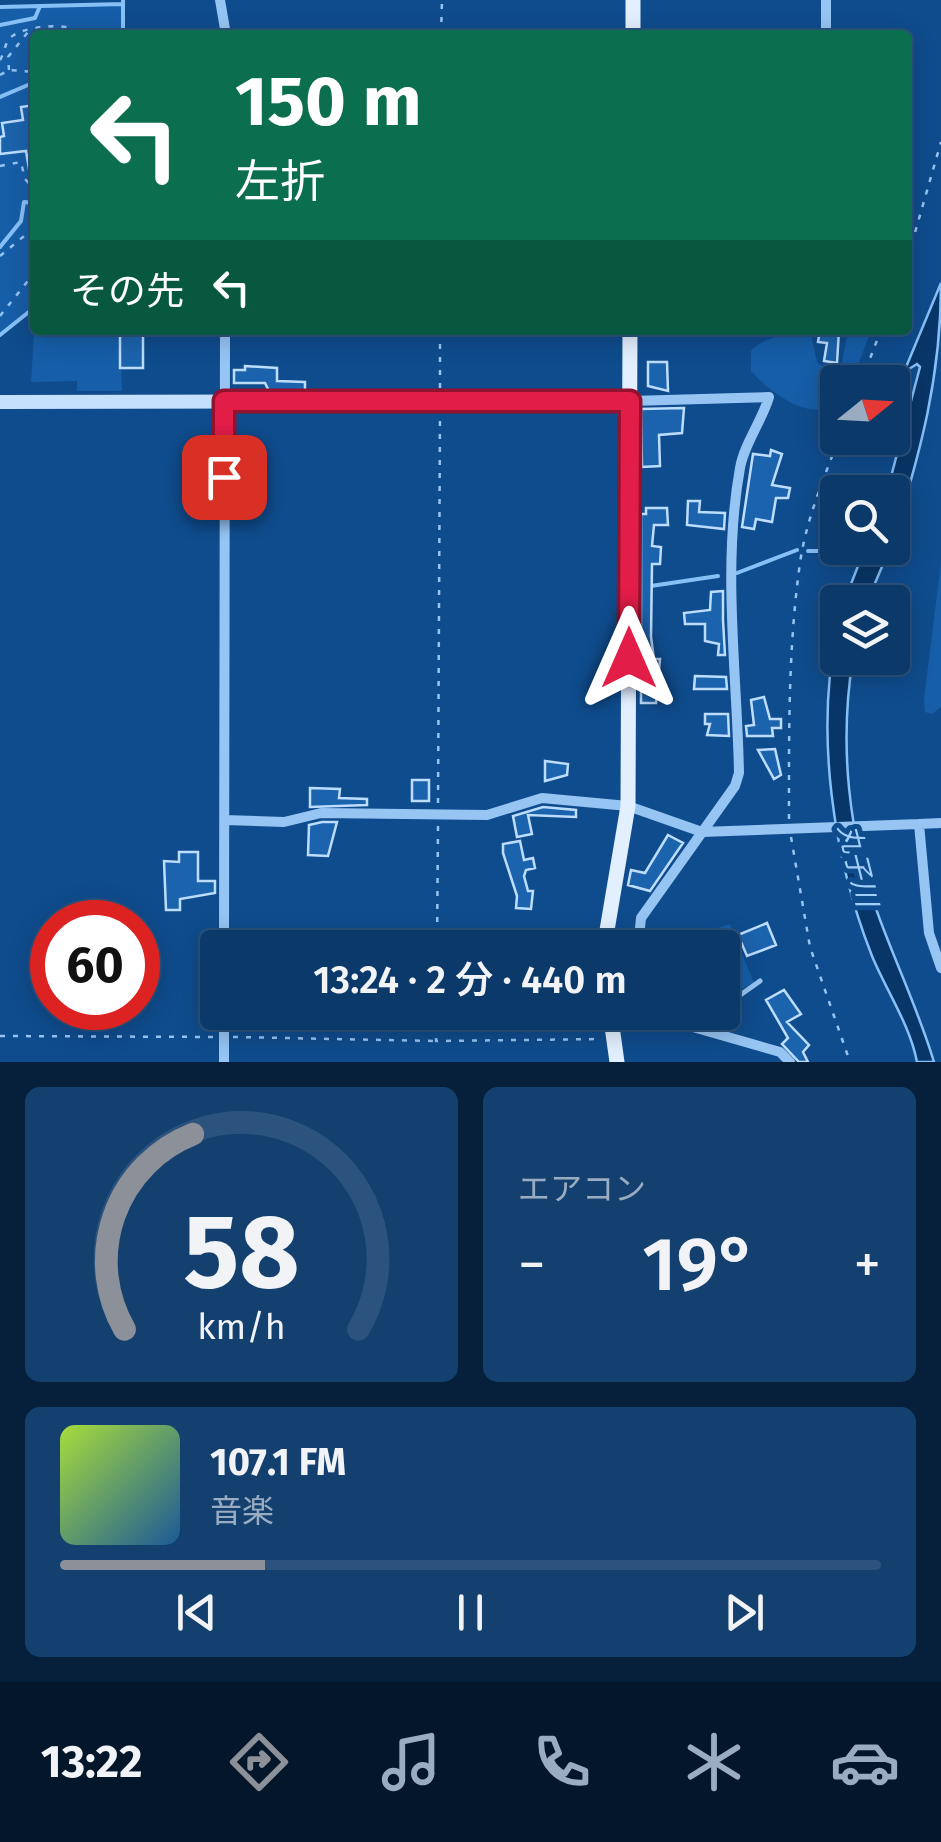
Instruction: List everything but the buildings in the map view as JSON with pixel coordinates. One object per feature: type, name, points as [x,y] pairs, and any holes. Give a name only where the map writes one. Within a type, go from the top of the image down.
[{"type":"main road","points":[[633,0],[633,30]]},
{"type":"main road","points":[[607,930],[628,806],[630,335]]},
{"type":"main road","points":[[613,1030],[617,1062]]},
{"type":"street","points":[[220,0],[225,30]]},
{"type":"street","points":[[826,0],[826,30]]},
{"type":"street","points":[[224,930],[225,335]]},
{"type":"street","points":[[0,402],[630,401],[769,397],[740,462],[728,574],[736,627],[740,773],[640,918],[639,930]]},
{"type":"street","points":[[224,820],[284,822],[320,813],[487,814],[542,798],[628,806],[702,832],[941,823]]},
{"type":"street","points":[[919,824],[929,932],[941,968]]},
{"type":"street","points":[[224,1030],[224,1062]]},
{"type":"street","points":[[706,1030],[780,1052],[790,1062]]},
{"type":"lane","points":[[740,995],[760,980]]},
{"type":"path","points":[[442,0],[442,30]]},
{"type":"path","points":[[33,30],[53,25],[83,30]]},
{"type":"path","points":[[0,60],[7,40],[29,31]]},
{"type":"path","points":[[8,70],[8,57],[29,31]]},
{"type":"path","points":[[0,75],[8,70],[30,72]]},
{"type":"path","points":[[912,243],[941,142]]},
{"type":"path","points":[[0,166],[21,162],[30,184]]},
{"type":"path","points":[[0,256],[30,231]]},
{"type":"path","points":[[0,316],[30,278]]},
{"type":"path","points":[[437,930],[440,335]]},
{"type":"path","points":[[867,365],[879,335]]},
{"type":"path","points":[[833,455],[815,501],[800,561],[791,676],[793,827],[810,947],[850,1062]]},
{"type":"path","points":[[436,1030],[436,1041]]},
{"type":"path","points":[[0,1036],[614,1039]]},
{"type":"shaded area","points":[[123,4],[123,30],[30,30],[30,311],[0,335],[0,7]]},
{"type":"shaded area","points":[[34,335],[120,335],[122,391],[77,391],[77,381],[31,382]]},
{"type":"shaded area","points":[[782,335],[811,335],[821,365],[820,410],[802,407],[779,396],[751,371],[751,351]]},
{"type":"shaded area","points":[[847,335],[869,335],[858,365],[842,365]]},
{"type":"shaded area","points":[[941,562],[941,707],[932,714],[925,712],[924,699]]},
{"type":"shaded area","points":[[740,949],[754,983],[740,990]]},
{"type":"water","points":[[941,283],[933,382],[910,482],[910,475],[891,475],[897,455],[910,455],[910,405],[920,367],[907,365]]},
{"type":"water","points":[[858,565],[883,565],[874,585],[851,585]]},
{"type":"water","name":"丸子川","points":[[831,675],[851,675],[847,756],[853,822],[868,886],[934,1062],[917,1062],[858,918],[838,837],[828,753]]},
{"type":"waterway","points":[[123,0],[123,30]]},
{"type":"waterway","points":[[0,7],[123,4]]},
{"type":"waterway","points":[[0,25],[35,18],[40,6]]},
{"type":"waterway","points":[[0,97],[30,84]]},
{"type":"waterway","points":[[0,247],[21,221],[24,202],[30,203]]},
{"type":"waterway","points":[[0,335],[30,311]]},
{"type":"waterway","points":[[737,573],[797,550]]},
{"type":"waterway","points":[[808,551],[820,551]]},
{"type":"waterway","points":[[651,586],[718,576]]},
{"type":"route","points":[[224,477],[224,401],[630,401],[629,658]]}]
